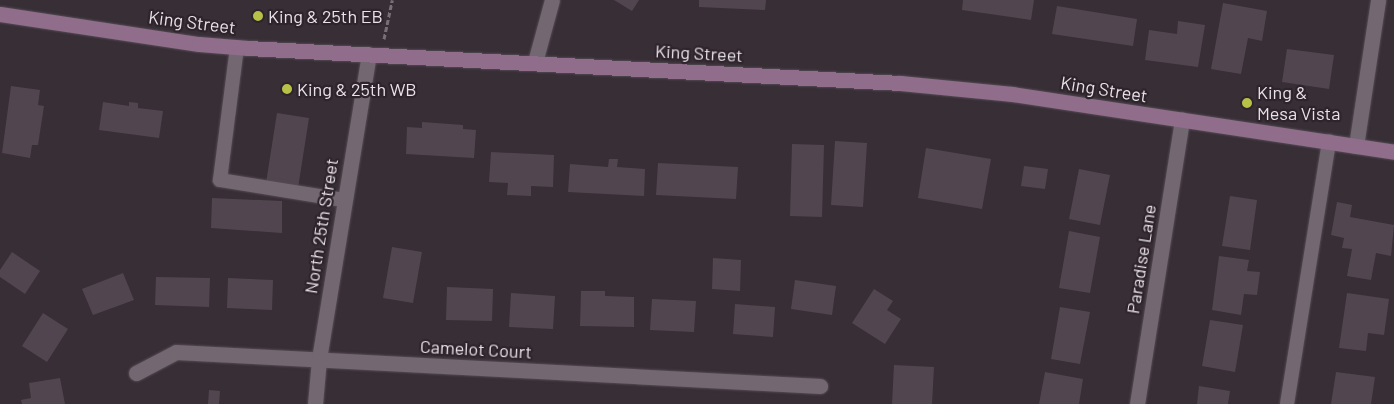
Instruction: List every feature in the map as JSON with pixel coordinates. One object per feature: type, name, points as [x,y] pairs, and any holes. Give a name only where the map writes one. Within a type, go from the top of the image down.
[{"type":"street","points":[[535,62],[552,0],[547,0]]},
{"type":"street","points":[[1356,146],[1378,0]]},
{"type":"street","name":"King Street","points":[[0,14],[237,47],[900,83],[1012,94],[1394,152]]},
{"type":"street","name":"North 25th Street","points":[[314,404],[319,359],[344,200],[375,54]]},
{"type":"street","name":"Paradise Lane","points":[[1137,404],[1182,120]]},
{"type":"street","name":"Camelot Court","points":[[136,373],[176,352],[820,386]]},
{"type":"lane","points":[[237,47],[220,180],[344,200]]},
{"type":"lane","points":[[1287,404],[1329,141]]},
{"type":"path","points":[[375,54],[392,0]]},
{"type":"building","points":[[614,0],[639,0],[632,11]]},
{"type":"building","points":[[699,0],[766,0],[765,10],[699,7]]},
{"type":"building","points":[[963,0],[1034,0],[1031,20],[962,10]]},
{"type":"building","points":[[1223,3],[1267,11],[1262,41],[1248,38],[1241,74],[1211,69]]},
{"type":"building","points":[[1057,6],[1137,19],[1133,46],[1052,34]]},
{"type":"building","points":[[1178,21],[1205,25],[1198,67],[1145,60],[1149,30],[1177,34]]},
{"type":"building","points":[[1287,49],[1334,55],[1329,89],[1282,82]]},
{"type":"building","points":[[11,86],[40,90],[38,105],[44,106],[38,145],[32,145],[30,158],[2,153]]},
{"type":"building","points":[[103,102],[129,106],[129,102],[138,103],[138,108],[163,111],[159,138],[99,130]]},
{"type":"building","points":[[277,113],[309,118],[298,188],[266,183]]},
{"type":"building","points":[[422,122],[463,125],[463,129],[476,130],[474,158],[406,154],[407,127],[422,128]]},
{"type":"building","points":[[835,141],[867,143],[863,207],[831,205]]},
{"type":"building","points":[[792,144],[824,145],[822,217],[790,216]]},
{"type":"building","points":[[926,148],[991,159],[982,209],[918,198]]},
{"type":"building","points":[[491,152],[554,155],[553,187],[531,186],[531,196],[507,195],[508,183],[489,182]]},
{"type":"building","points":[[609,159],[618,159],[617,167],[645,169],[644,196],[568,192],[570,164],[608,167]]},
{"type":"building","points":[[658,163],[738,167],[736,199],[656,195]]},
{"type":"building","points":[[1024,166],[1048,169],[1045,189],[1021,186]]},
{"type":"building","points":[[1079,169],[1110,175],[1100,225],[1069,219]]},
{"type":"building","points":[[1230,196],[1257,200],[1250,250],[1222,246]]},
{"type":"building","points":[[212,198],[282,201],[282,233],[211,228]]},
{"type":"building","points":[[1337,202],[1352,205],[1350,217],[1394,225],[1391,256],[1376,253],[1371,280],[1347,276],[1352,249],[1342,248],[1344,238],[1331,235]]},
{"type":"building","points":[[1069,231],[1100,237],[1090,293],[1059,288]]},
{"type":"building","points":[[392,247],[422,252],[413,303],[383,298]]},
{"type":"building","points":[[12,252],[40,271],[25,294],[0,277],[0,270]]},
{"type":"building","points":[[1219,256],[1249,260],[1247,271],[1260,272],[1257,295],[1244,294],[1241,315],[1212,310]]},
{"type":"building","points":[[713,258],[741,260],[740,291],[712,289]]},
{"type":"building","points":[[123,273],[134,300],[93,315],[82,289]]},
{"type":"building","points":[[156,277],[210,278],[209,307],[155,305]]},
{"type":"building","points":[[228,278],[273,280],[272,310],[227,308]]},
{"type":"building","points":[[795,280],[836,286],[832,315],[791,309]]},
{"type":"building","points":[[447,287],[493,289],[492,321],[446,320]]},
{"type":"building","points":[[874,289],[893,301],[887,310],[901,319],[885,344],[852,323]]},
{"type":"building","points":[[581,291],[605,291],[605,296],[634,297],[634,327],[580,326]]},
{"type":"building","points":[[511,293],[555,296],[553,329],[509,327]]},
{"type":"building","points":[[1347,293],[1389,299],[1384,335],[1368,333],[1366,351],[1339,348]]},
{"type":"building","points":[[652,299],[696,301],[694,332],[650,330]]},
{"type":"building","points":[[735,304],[775,307],[773,337],[733,334]]},
{"type":"building","points":[[1060,307],[1090,312],[1080,364],[1051,359]]},
{"type":"building","points":[[43,313],[68,329],[47,362],[22,346]]},
{"type":"building","points":[[1210,320],[1243,325],[1235,372],[1202,366]]},
{"type":"building","points":[[894,365],[934,367],[932,404],[892,404]]},
{"type":"building","points":[[1045,372],[1083,379],[1079,404],[1039,404]]},
{"type":"building","points":[[1336,372],[1375,377],[1371,404],[1331,404]]},
{"type":"building","points":[[60,378],[65,404],[22,404],[21,400],[31,398],[29,383]]},
{"type":"building","points":[[1199,386],[1230,391],[1228,404],[1197,404]]},
{"type":"building","points":[[209,390],[220,391],[219,404],[208,404]]},
{"type":"place","name":"King & 25th EB","points":[[258,16]]},
{"type":"place","name":"King & 25th WB","points":[[287,89]]},
{"type":"place","name":"King & Mesa Vista","points":[[1247,103]]}]
